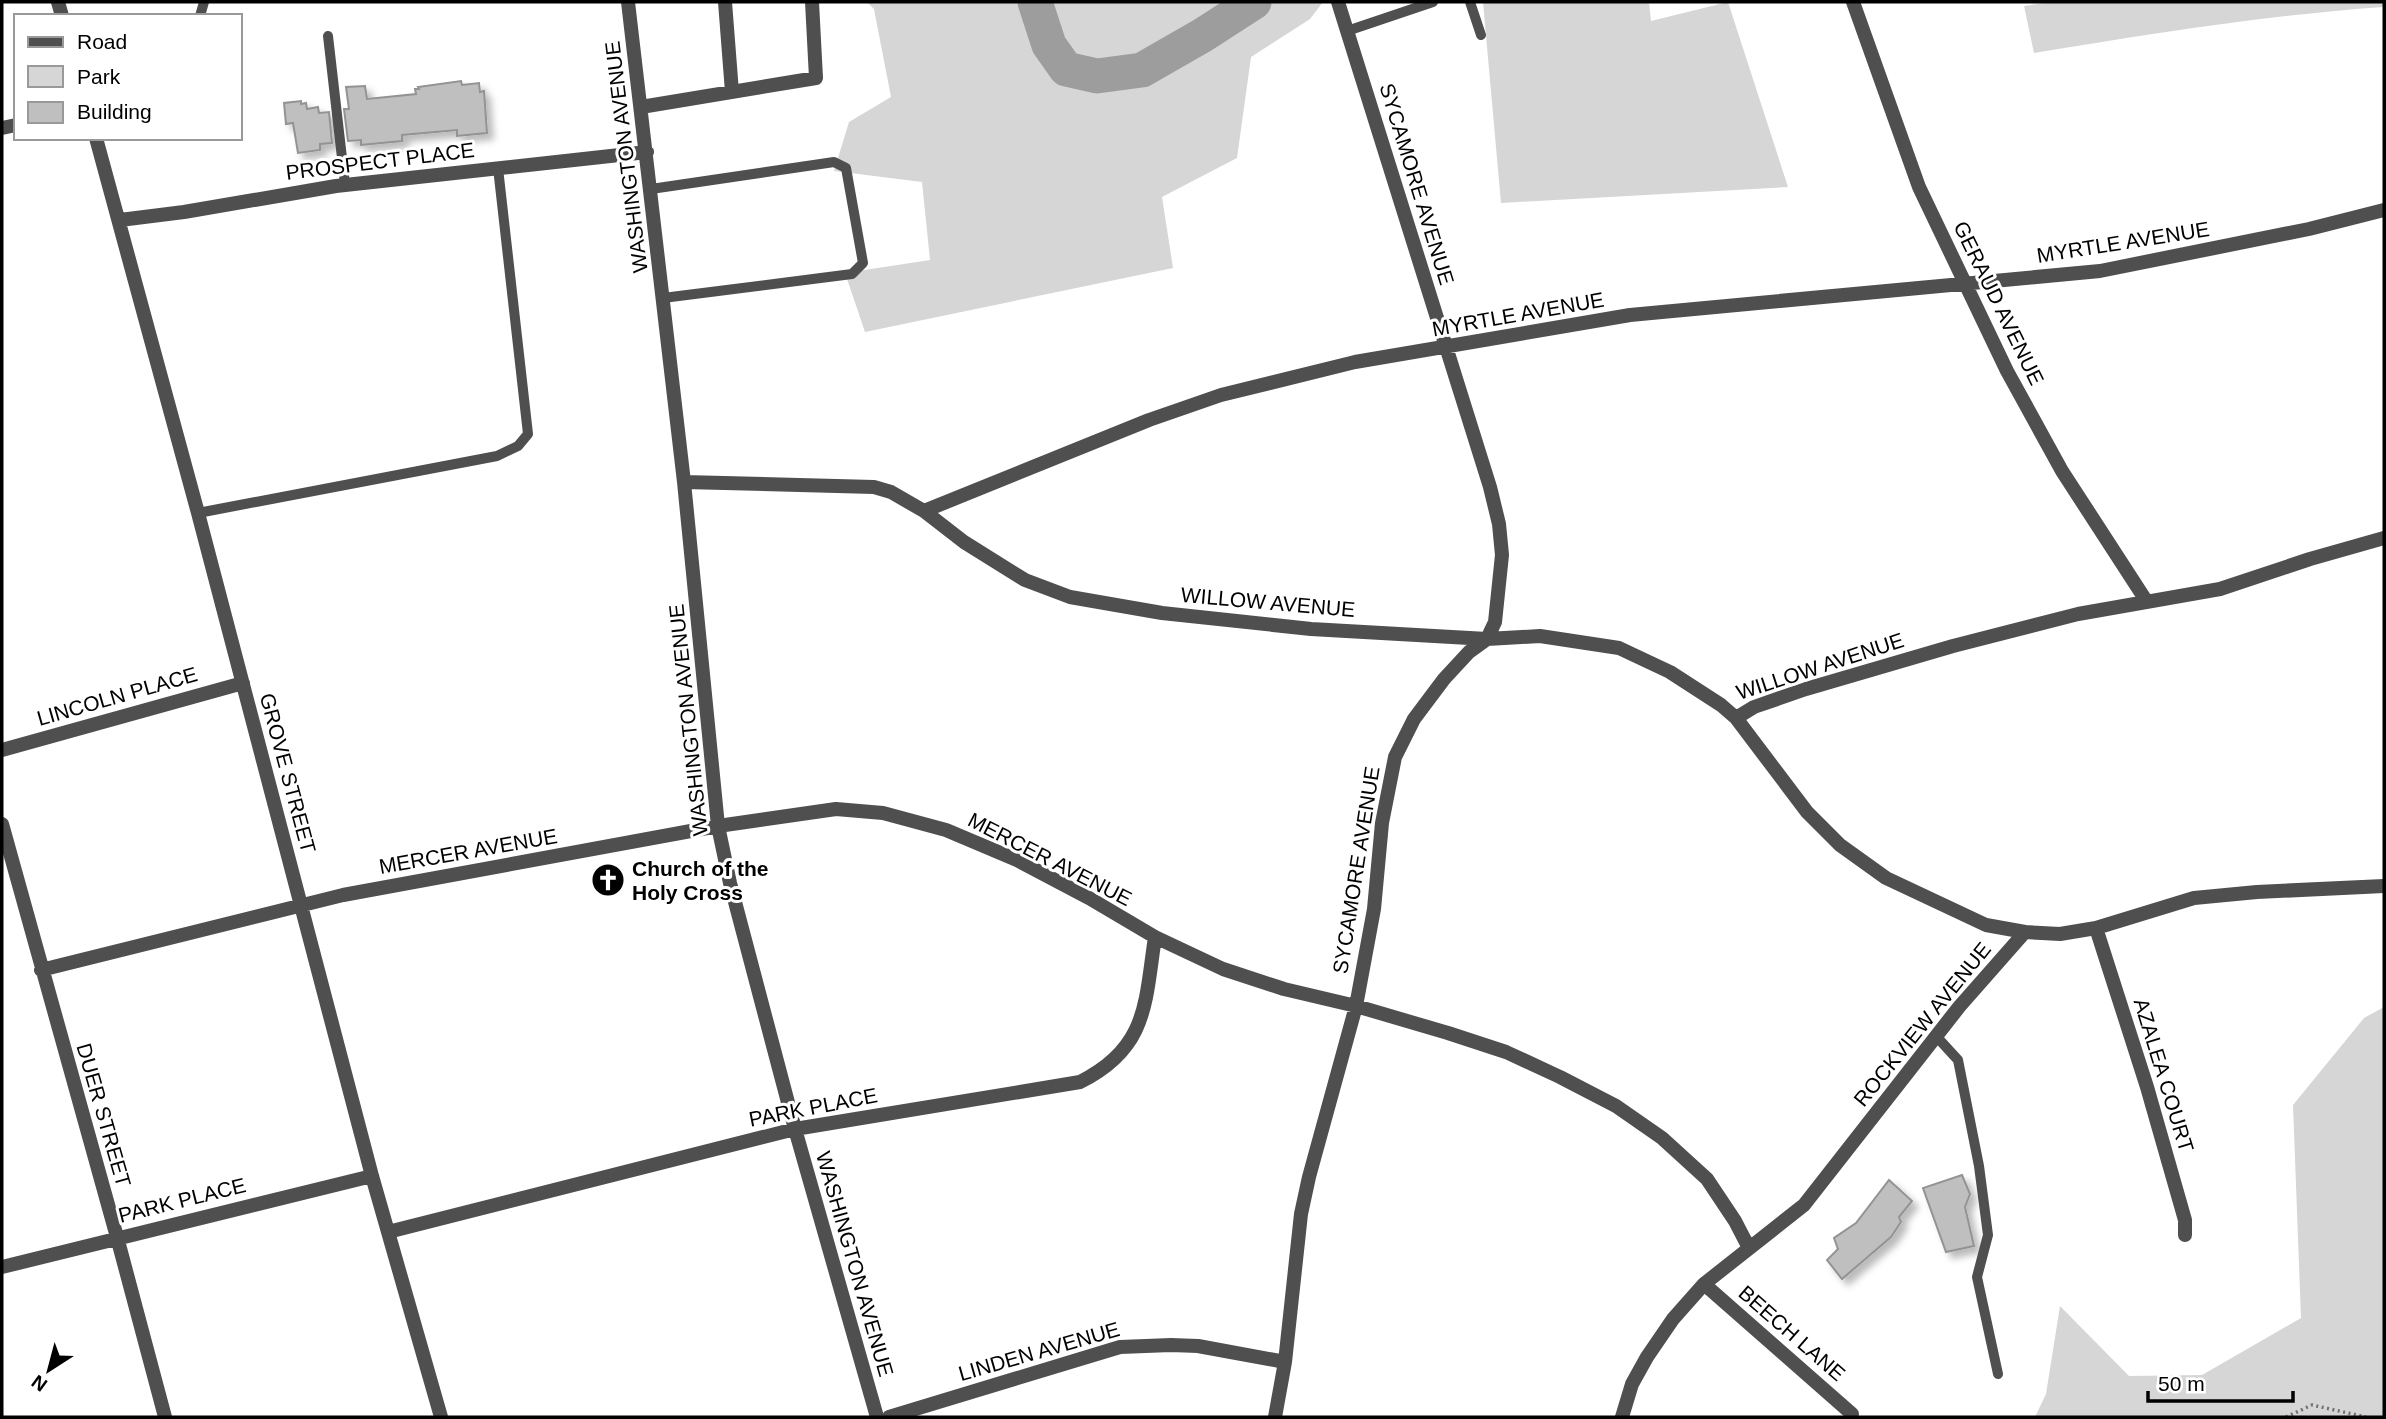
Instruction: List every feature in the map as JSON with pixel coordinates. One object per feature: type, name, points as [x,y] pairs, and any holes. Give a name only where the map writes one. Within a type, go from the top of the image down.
[{"type":"street","name":"WASHINGTON AVENUE","points":[[628,2],[684,482],[718,826],[730,883],[794,1129],[877,1417]]},
{"type":"street","points":[[725,2],[732,92]]},
{"type":"street","points":[[641,107],[816,78],[812,2]]},
{"type":"street","name":"SYCAMORE AVENUE","points":[[1276,1417],[1285,1362],[1301,1214],[1308,1177],[1356,1006],[1374,909],[1382,822],[1395,757],[1414,719],[1444,679],[1487,639],[1495,621],[1502,555],[1499,524],[1338,2]]},
{"type":"street","name":"GERAUD AVENUE","points":[[1853,2],[1919,187],[2007,371],[2062,471],[2147,602]]},
{"type":"street","name":"GROVE STREET","points":[[97,140],[198,513],[372,1176],[441,1417]]},
{"type":"street","name":"PROSPECT PLACE","points":[[120,220],[184,212],[345,184],[647,152]]},
{"type":"street","name":"MYRTLE AVENUE","points":[[924,511],[1149,420],[1221,395],[1355,362],[1630,316],[2101,271],[2309,229],[2384,210]]},
{"type":"street","points":[[684,482],[874,487],[891,492],[924,511]]},
{"type":"street","name":"WILLOW AVENUE","points":[[924,511],[964,542],[1024,580],[1070,597],[1161,613],[1311,629],[1487,639],[1541,636],[1619,648],[1670,672],[1736,718],[1754,708],[1806,689],[1953,646],[2078,614],[2220,589],[2384,538]]},
{"type":"street","name":"LINCOLN PLACE","points":[[2,750],[243,683]]},
{"type":"street","points":[[1736,718],[1807,812],[1840,845],[1886,878],[1986,925],[2025,933],[2060,934],[2096,928],[2194,898],[2257,892],[2384,887]]},
{"type":"street","name":"MERCER AVENUE","points":[[41,970],[343,895],[718,826],[836,809],[883,813],[946,830],[1017,860],[1155,937],[1223,969],[1506,1052],[1616,1106],[1662,1138],[1707,1179],[1749,1248]]},
{"type":"street","name":"DUER STREET","points":[[2,824],[165,1417]]},
{"type":"street","name":"AZALEA COURT","points":[[2096,928],[2147,1087],[2185,1220],[2185,1235]]},
{"type":"street","name":"ROCKVIEW AVENUE","points":[[1622,1417],[1632,1384],[1674,1319],[1704,1284],[1804,1205],[1936,1036],[2025,933]]},
{"type":"street","name":"PARK PLACE","points":[[388,1232],[794,1129],[1080,1082],[1116,1059],[1129,1044],[1143,1016],[1155,937]]},
{"type":"street","name":"PARK PLACE","points":[[2,1267],[372,1176]]},
{"type":"street","name":"BEECH LANE","points":[[1704,1284],[1852,1414]]},
{"type":"street","name":"LINDEN AVENUE","points":[[889,1417],[1121,1347],[1198,1346],[1285,1362]]},
{"type":"lane","points":[[1347,31],[1433,2]]},
{"type":"lane","points":[[1470,2],[1481,35]]},
{"type":"lane","points":[[328,36],[345,184]]},
{"type":"lane","points":[[651,188],[834,162],[846,168],[863,263],[852,274],[663,298]]},
{"type":"lane","points":[[198,513],[497,456],[518,446],[528,434],[498,168]]},
{"type":"lane","points":[[1936,1036],[1958,1060],[1979,1166],[1988,1235],[1977,1278],[1998,1374]]},
{"type":"path","points":[[2286,1417],[2312,1405],[2366,1417]]},
{"type":"green space","points":[[867,2],[1323,2],[1310,19],[1251,57],[1237,158],[1162,197],[1173,268],[865,332],[845,273],[930,260],[922,182],[834,171],[849,122],[891,97],[874,9]]},
{"type":"green space","points":[[1483,2],[1649,2],[1651,21],[1728,2],[1788,187],[1501,203]]},
{"type":"green space","points":[[2052,2],[2384,2],[2384,7],[2253,20],[2034,53],[2024,6]]},
{"type":"green space","points":[[2384,1007],[2384,1417],[2035,1417],[2046,1394],[2060,1306],[2129,1376],[2202,1375],[2301,1318],[2293,1105],[2364,1018]]},
{"type":"building","points":[[461,81],[462,85],[479,83],[480,92],[484,91],[487,133],[457,136],[457,130],[402,135],[402,141],[361,145],[361,140],[348,141],[344,109],[349,109],[346,87],[365,86],[367,99],[416,94],[415,89],[419,89],[418,87]]},
{"type":"building","points":[[301,101],[301,104],[306,103],[307,109],[318,107],[319,113],[329,112],[332,143],[320,144],[320,150],[298,153],[293,123],[286,124],[284,103]]},
{"type":"building","points":[[1962,1175],[1970,1194],[1965,1207],[1974,1246],[1946,1252],[1923,1188]]},
{"type":"building","points":[[1889,1180],[1912,1201],[1899,1217],[1901,1222],[1891,1237],[1842,1279],[1827,1260],[1838,1249],[1834,1238],[1856,1223]]},
{"type":"waterway","points":[[1035,2],[1049,45],[1066,69],[1097,76],[1142,70],[1254,2]]},
{"type":"place","name":"Church of the Holy Cross","points":[[608,880]]}]
